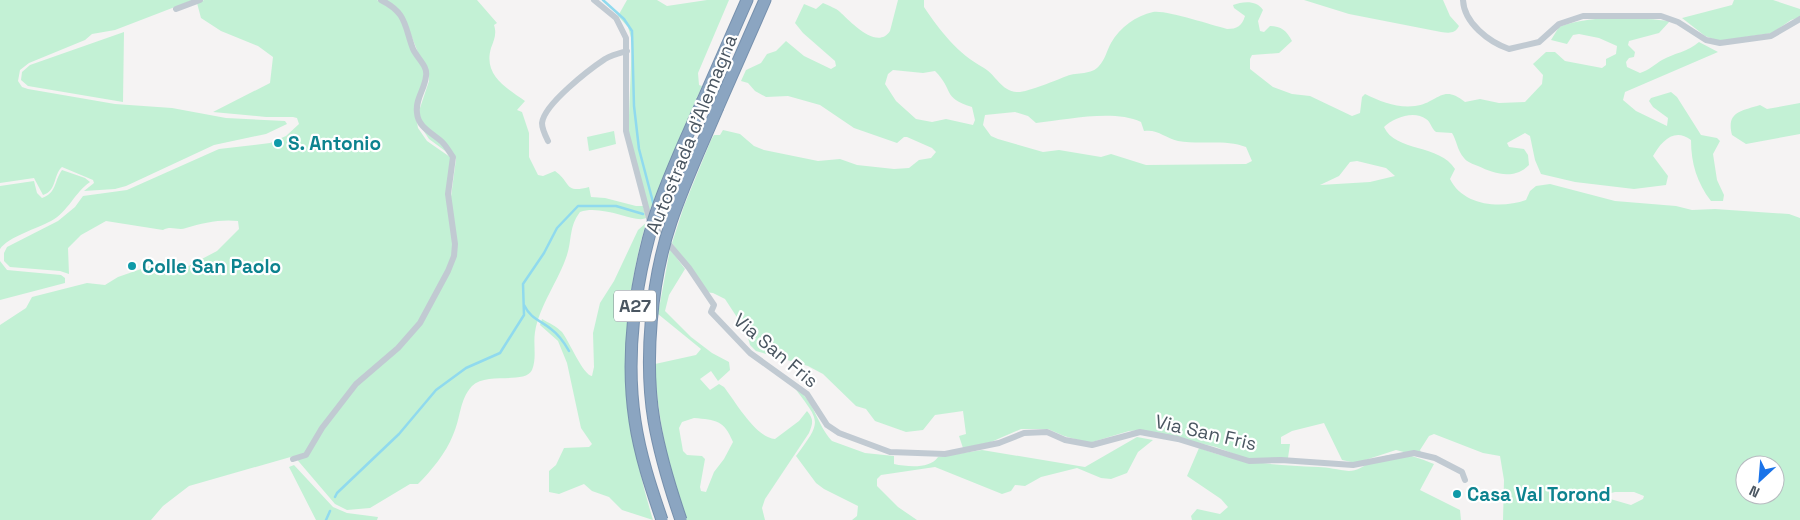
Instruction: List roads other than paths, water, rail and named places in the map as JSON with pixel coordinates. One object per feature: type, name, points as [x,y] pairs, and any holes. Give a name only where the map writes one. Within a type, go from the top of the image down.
[{"type":"highway","name":"Autostrada d'Alemagna","points":[[662,520],[647,478],[635,421],[632,380],[638,282],[655,217],[747,0]]},
{"type":"highway","name":"Autostrada d'Alemagna","points":[[681,520],[665,474],[654,420],[651,382],[653,312],[662,252],[670,224],[765,0]]},
{"type":"street","points":[[176,9],[200,0]]},
{"type":"street","points":[[293,459],[306,455],[322,428],[356,384],[398,348],[420,323],[448,272],[454,256],[455,244],[448,194],[453,156],[441,141],[431,135],[420,122],[416,113],[418,98],[426,77],[426,70],[414,50],[410,34],[401,14],[381,0]]},
{"type":"street","name":"Via San Fris","points":[[594,0],[619,23],[626,38],[626,131],[650,222],[689,268],[714,305],[711,312],[730,334],[750,353],[798,385],[813,401],[827,425],[839,433],[890,452],[946,454],[999,443],[1024,433],[1046,432],[1065,440],[1092,445],[1140,432],[1178,439],[1249,461],[1281,460],[1353,466],[1414,453],[1435,458],[1457,469],[1462,472],[1465,480]]},
{"type":"street","points":[[1463,0],[1467,15],[1478,30],[1510,48],[1539,42],[1559,24],[1584,16],[1662,16],[1678,22],[1706,40],[1720,43],[1770,36],[1800,20]]},
{"type":"street","points":[[548,141],[542,123],[545,114],[554,102],[605,60],[627,51]]},
{"type":"waterway","points":[[603,0],[624,19],[632,31],[634,106],[639,149],[654,206]]},
{"type":"waterway","points":[[335,497],[399,434],[436,390],[466,368],[500,353],[524,315],[523,284],[544,253],[557,228],[578,206],[616,206],[643,214]]},
{"type":"waterway","points":[[524,305],[533,316],[556,334],[569,351]]},
{"type":"waterway","points":[[326,520],[330,511]]},
{"type":"place","name":"S. Antonio","points":[[278,143]]},
{"type":"place","name":"Colle San Paolo","points":[[132,266]]},
{"type":"place","name":"Casa Val Torond","points":[[1457,494]]}]
